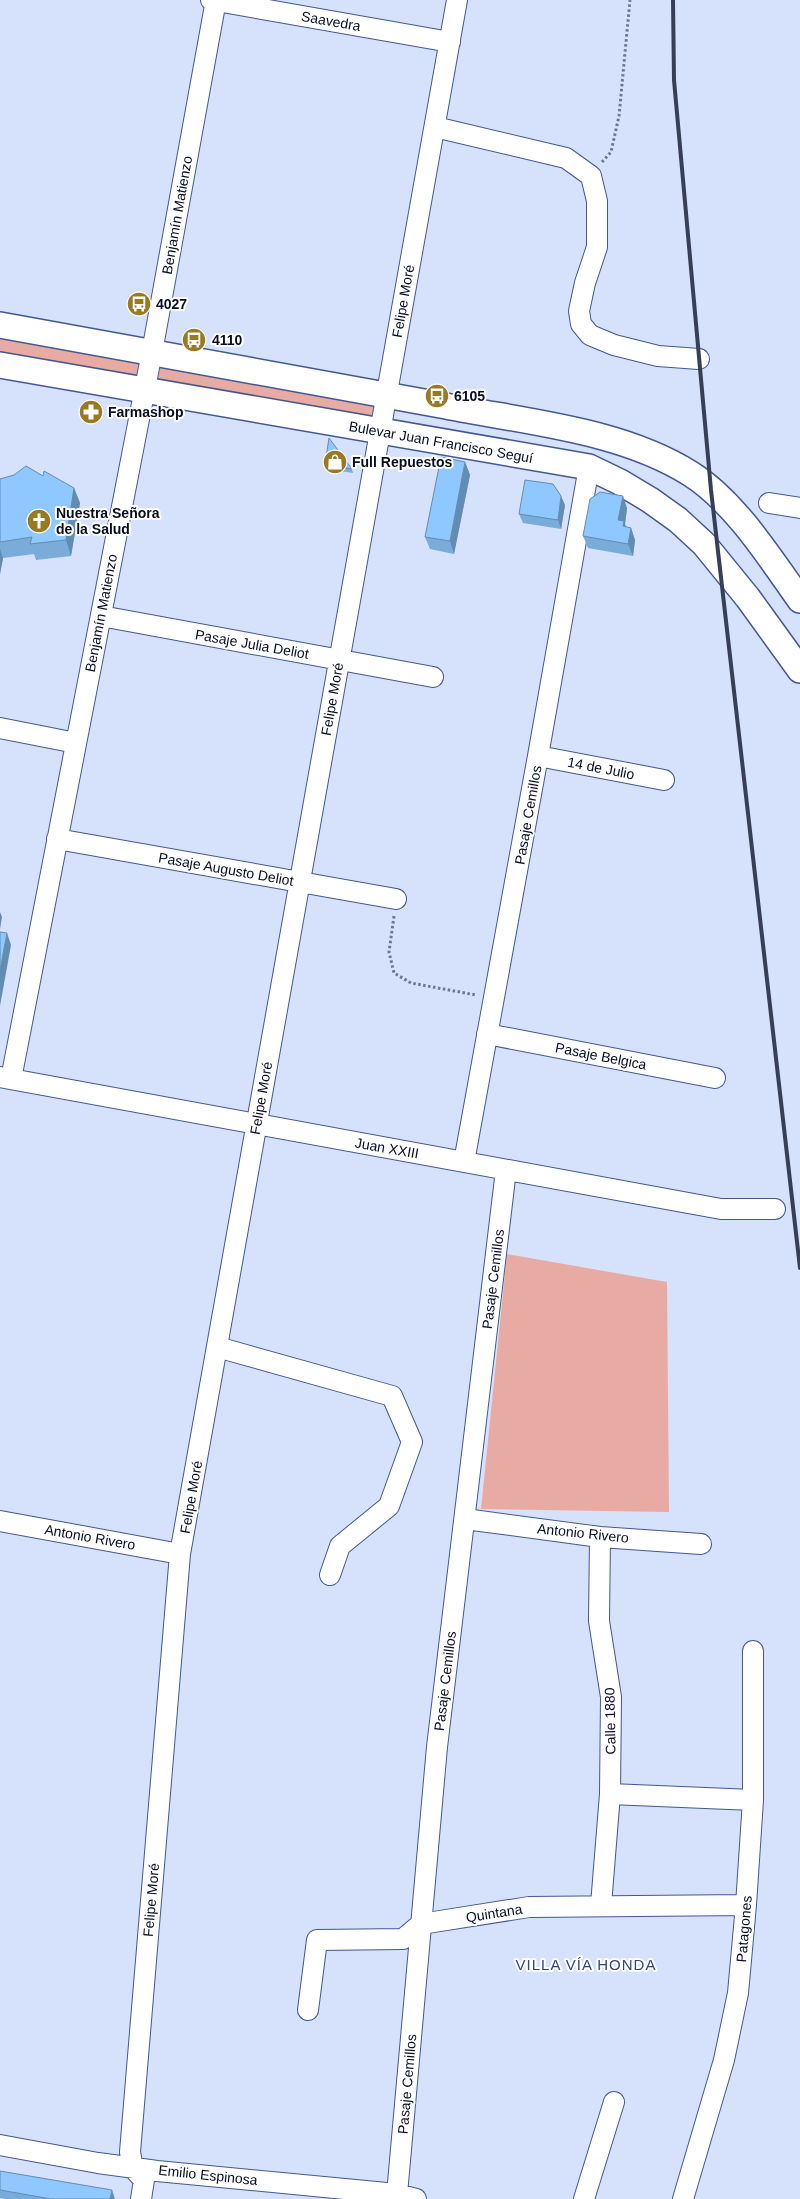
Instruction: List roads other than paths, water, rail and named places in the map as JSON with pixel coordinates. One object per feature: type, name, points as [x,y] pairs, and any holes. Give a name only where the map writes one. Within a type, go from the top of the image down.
[{"type":"main road","points":[[0,325],[602,436],[633,446],[663,459],[692,475],[711,490],[740,520],[800,600]]},
{"type":"main road","name":"Bulevar Juan Francisco Seguí","points":[[0,365],[589,467],[620,482],[650,500],[678,520],[704,544],[748,598],[800,670]]},
{"type":"street","name":"Saavedra","points":[[214,0],[450,42]]},
{"type":"street","name":"Benjamín Matienzo","points":[[6,1078],[57,839],[145,389],[214,0]]},
{"type":"street","name":"Felipe Moré","points":[[141,2199],[144,2180],[133,2168],[130,2152],[180,1554],[457,0]]},
{"type":"street","points":[[435,127],[566,158],[591,176],[597,201],[597,247],[585,284],[579,311],[581,324],[590,335],[614,345],[658,356],[699,358]]},
{"type":"street","name":"Pasaje Cemillos","points":[[464,1162],[589,467]]},
{"type":"street","points":[[769,503],[800,508]]},
{"type":"street","name":"Pasaje Julia Deliot","points":[[101,616],[433,677]]},
{"type":"street","points":[[0,728],[76,742]]},
{"type":"street","name":"14 de Julio","points":[[538,756],[664,780]]},
{"type":"street","name":"Pasaje Augusto Deliot","points":[[57,839],[396,899]]},
{"type":"street","name":"Pasaje Belgica","points":[[487,1034],[716,1078]]},
{"type":"street","name":"Juan XXIII","points":[[6,1078],[721,1209],[775,1208]]},
{"type":"street","name":"Pasaje Cemillos","points":[[397,2194],[437,1746],[506,1170]]},
{"type":"street","points":[[217,1348],[392,1396],[412,1442],[389,1506],[340,1546],[330,1575]]},
{"type":"street","name":"Antonio Rivero","points":[[465,1519],[600,1537],[701,1544]]},
{"type":"street","name":"Antonio Rivero","points":[[0,1521],[180,1554]]},
{"type":"street","name":"Calle 1880","points":[[600,1537],[599,1621],[612,1697],[610,1794],[601,1905]]},
{"type":"street","name":"Patagones","points":[[683,2199],[724,2060],[738,1993],[746,1905],[752,1800],[753,1651]]},
{"type":"street","points":[[610,1794],[752,1800]]},
{"type":"street","name":"Quintana","points":[[308,2010],[317,1940],[403,1939],[421,1924],[529,1907],[746,1905]]},
{"type":"street","points":[[584,2199],[614,2102]]},
{"type":"street","name":"Emilio Espinosa","points":[[0,2145],[133,2168],[313,2192],[397,2194],[416,2199]]},
{"type":"railway","points":[[673,0],[674,80],[711,490],[800,1268]]},
{"type":"place","name":"4027","points":[[139,304]]},
{"type":"place","name":"4110","points":[[194,340]]},
{"type":"place","name":"6105","points":[[437,396]]},
{"type":"place","name":"Farmashop","points":[[91,412]]},
{"type":"place","name":"Full Repuestos","points":[[335,462]]},
{"type":"place","name":"Nuestra Señora de la Salud","points":[[39,521]]},
{"type":"district","name":"VILLA VÍA HONDA","points":[[586,1965]]}]
